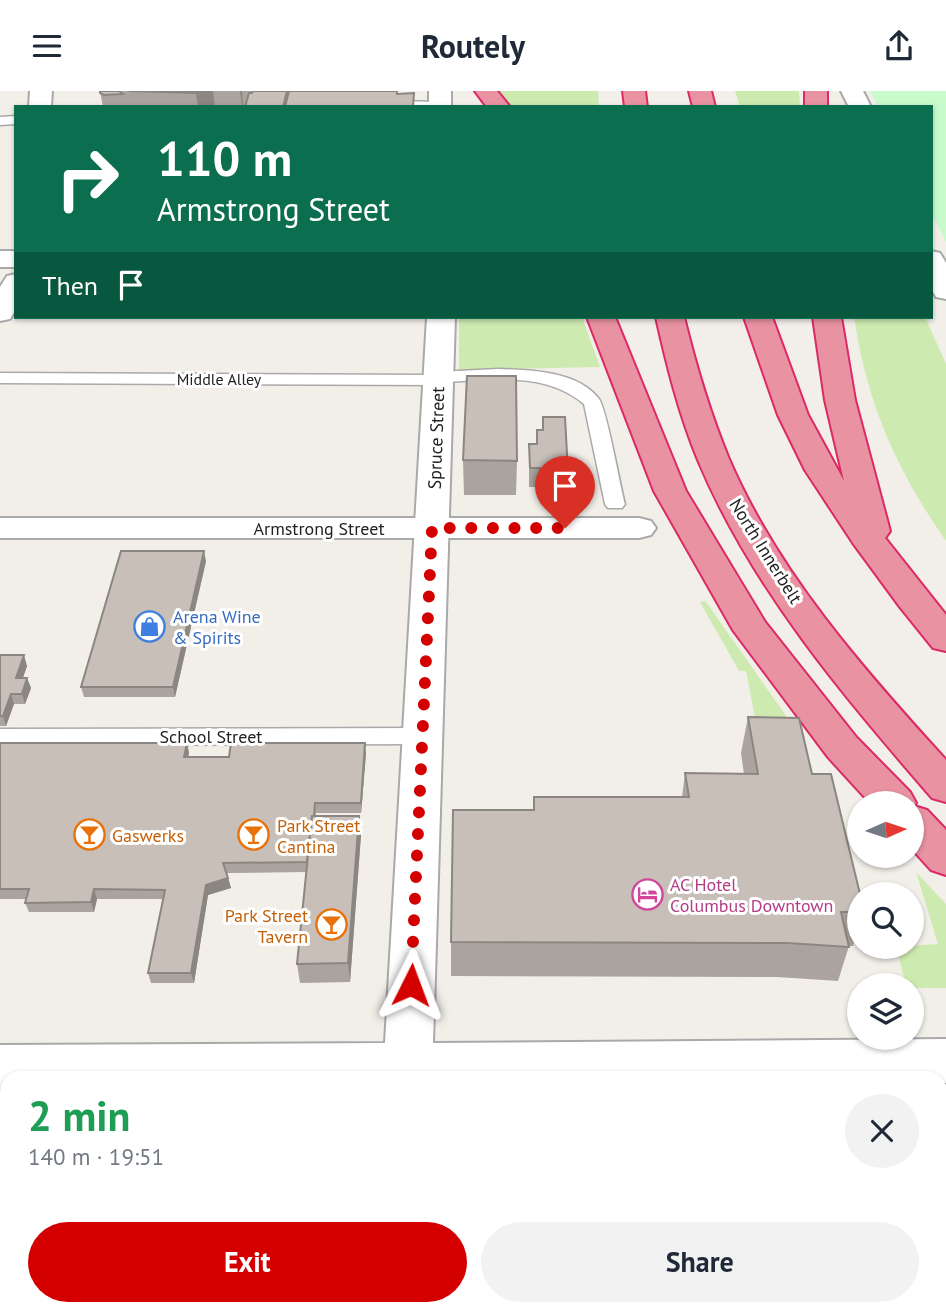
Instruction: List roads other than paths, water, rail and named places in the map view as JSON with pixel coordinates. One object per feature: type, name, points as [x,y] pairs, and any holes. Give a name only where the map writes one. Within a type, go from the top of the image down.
[{"type":"highway","points":[[486,91],[497,105]]},
{"type":"highway","points":[[602,319],[670,491],[751,630],[842,747],[884,791]]},
{"type":"highway","name":"North Innerbelt","points":[[671,319],[694,410],[730,493],[786,590],[901,737],[946,787]]},
{"type":"highway","points":[[759,319],[772,364],[820,468],[879,553],[946,639]]},
{"type":"highway","points":[[827,319],[841,400],[879,553]]},
{"type":"highway","points":[[924,834],[946,858]]},
{"type":"street","points":[[933,264],[946,291]]},
{"type":"street","points":[[0,313],[14,286]]},
{"type":"street","name":"Spruce Street","points":[[408,1063],[441,319]]},
{"type":"street","name":"Armstrong Street","points":[[0,529],[639,528]]},
{"type":"street","points":[[0,1067],[327,1071],[408,1063],[730,1069],[946,1061]]},
{"type":"lane","points":[[351,91],[349,104],[394,105]]},
{"type":"lane","name":"Middle Alley","points":[[0,378],[541,376],[562,380],[581,390],[592,402],[615,504]]},
{"type":"lane","name":"School Street","points":[[0,737],[423,736]]},
{"type":"place","name":"Arena Wine & Spirits","points":[[150,626]]},
{"type":"place","name":"Gaswerks","points":[[89,835]]},
{"type":"place","name":"Park Street Cantina","points":[[254,835]]},
{"type":"place","name":"AC Hotel Columbus Downtown","points":[[647,894]]},
{"type":"place","name":"Park Street Tavern","points":[[331,925]]}]
